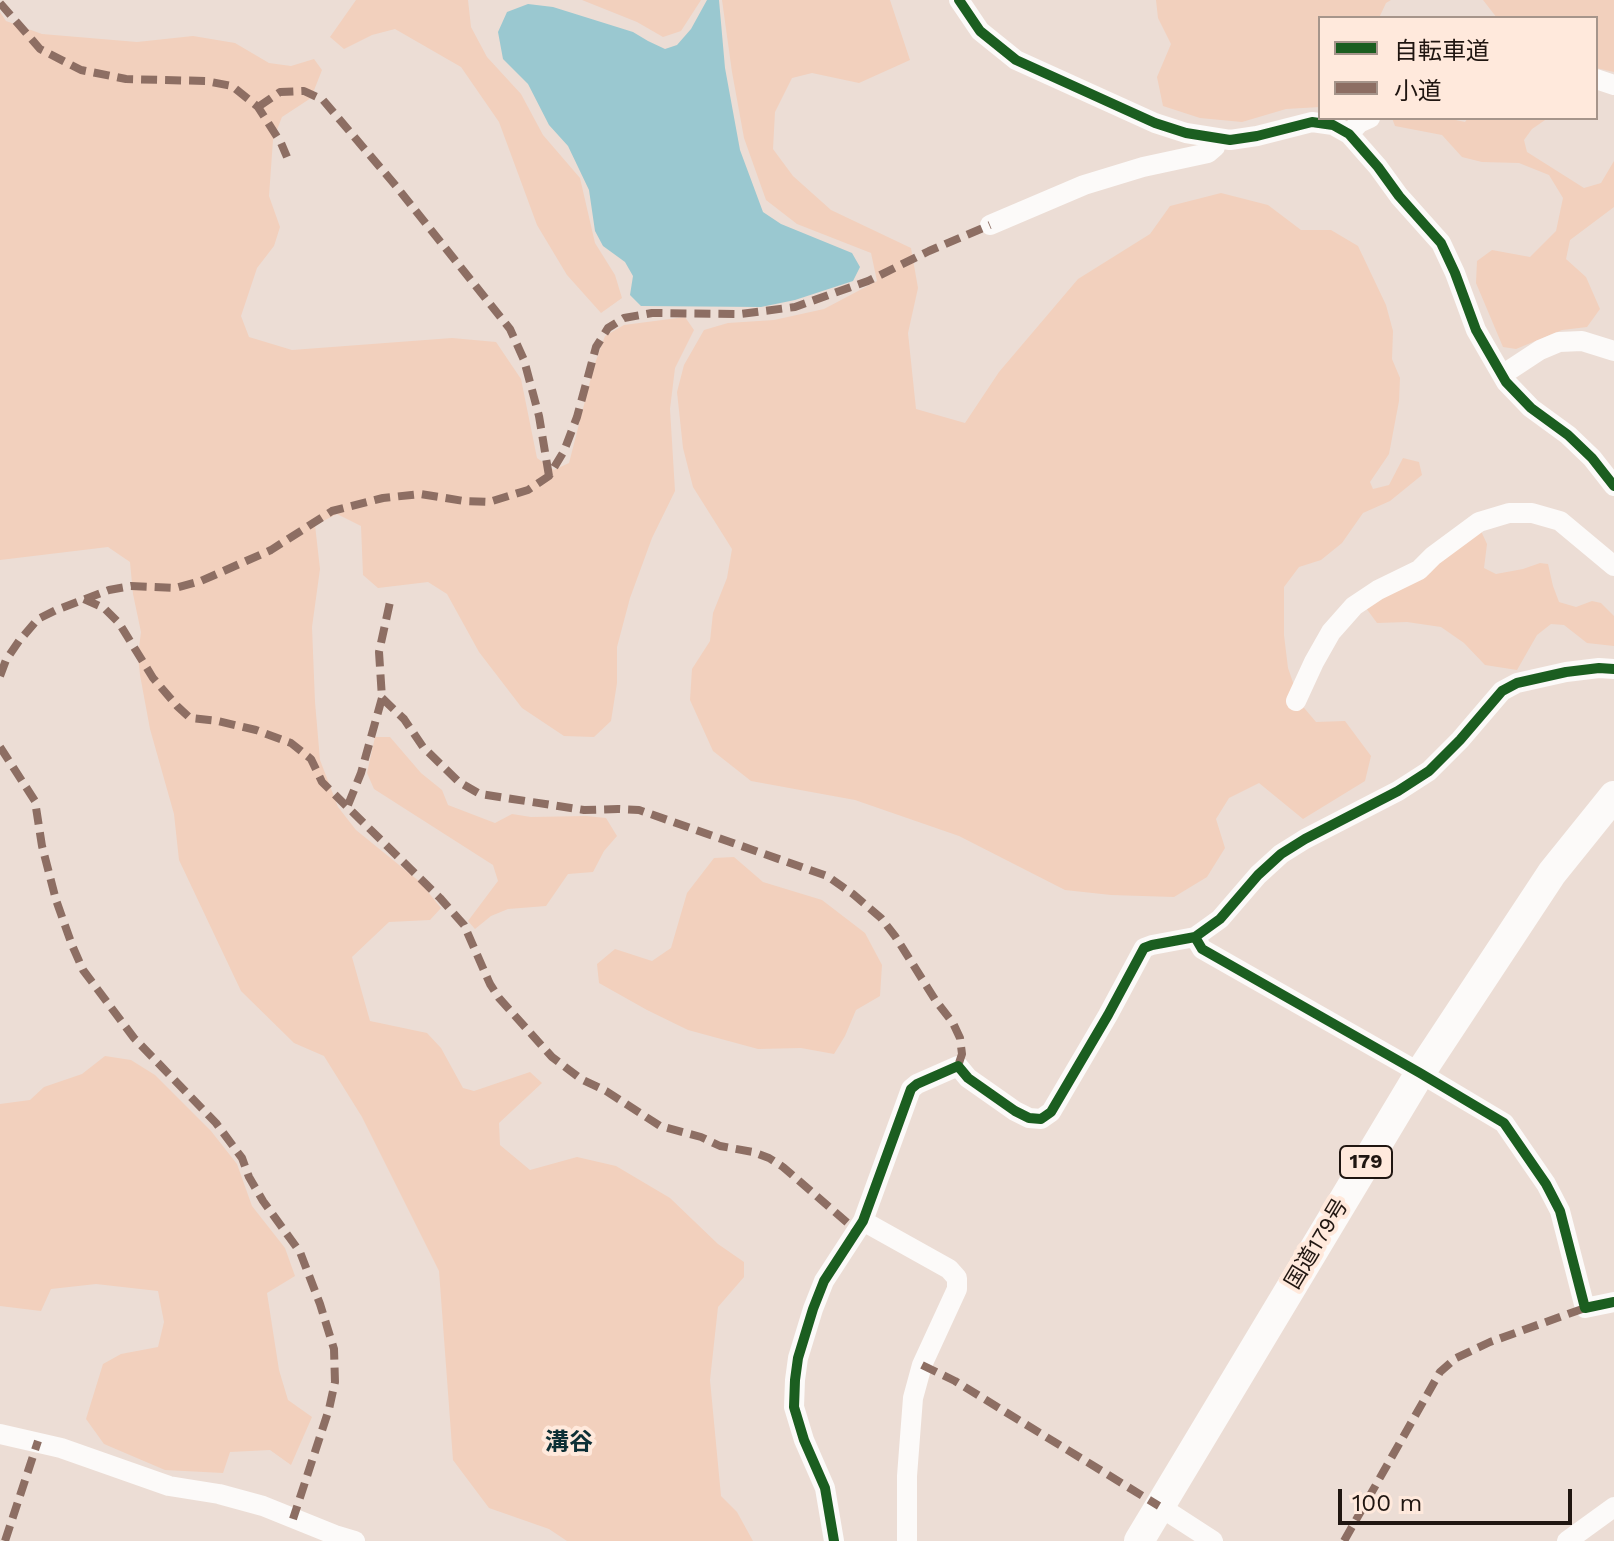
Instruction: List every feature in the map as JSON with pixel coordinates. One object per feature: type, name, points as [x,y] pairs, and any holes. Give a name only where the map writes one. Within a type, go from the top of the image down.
[{"type":"highway","name":"国道179号","points":[[1139,1541],[1420,1073],[1552,873],[1614,796]]},
{"type":"street","points":[[959,0],[980,31],[1016,60],[1155,123],[1186,133],[1230,140],[1312,122],[1333,125],[1349,134],[1441,243],[1476,330],[1506,382],[1531,408],[1568,435],[1614,486]]},
{"type":"street","points":[[1349,134],[1366,120]]},
{"type":"street","points":[[990,225],[1084,185],[1143,167],[1208,153],[1215,147],[1216,139]]},
{"type":"street","points":[[1502,375],[1540,350],[1559,342],[1582,341],[1614,351]]},
{"type":"street","points":[[1296,701],[1331,632],[1354,606],[1419,570],[1479,522],[1509,513],[1532,513],[1560,521],[1614,566]]},
{"type":"street","points":[[834,1541],[825,1488],[794,1407],[798,1358],[824,1281],[863,1221],[911,1089],[958,1066],[968,1078],[1015,1111],[1029,1118],[1041,1119],[1051,1112],[1144,948],[1195,937],[1220,919],[1258,875],[1281,854],[1429,771],[1502,691],[1517,683],[1566,672],[1614,669]]},
{"type":"street","points":[[1195,937],[1202,949],[1504,1123],[1546,1184],[1560,1211],[1585,1308],[1614,1302]]},
{"type":"street","points":[[863,1221],[949,1269],[957,1278],[957,1289],[922,1365],[913,1398],[907,1476],[907,1541]]},
{"type":"street","points":[[0,1434],[61,1448],[169,1486],[219,1494],[263,1506],[355,1541]]},
{"type":"street","points":[[1159,1506],[1213,1541]]},
{"type":"street","points":[[1567,1541],[1614,1507]]},
{"type":"shaded area","points":[[356,0],[468,0],[471,27],[487,57],[521,94],[543,135],[580,178],[595,243],[615,275],[622,298],[601,313],[567,275],[537,225],[499,122],[461,67],[395,29],[372,35],[344,49],[330,37]]},
{"type":"shaded area","points":[[582,0],[701,0],[681,31],[663,37],[637,22]]},
{"type":"shaded area","points":[[722,0],[890,0],[910,60],[859,83],[812,73],[792,78],[775,112],[773,149],[793,176],[831,210],[911,248],[918,288],[908,333],[916,409],[965,423],[999,372],[1078,279],[1150,234],[1170,206],[1221,193],[1268,205],[1301,230],[1331,230],[1358,246],[1386,305],[1393,331],[1392,359],[1400,378],[1389,454],[1370,482],[1373,489],[1389,485],[1403,458],[1419,462],[1422,475],[1390,501],[1363,513],[1342,543],[1321,560],[1299,567],[1284,587],[1284,635],[1288,668],[1300,703],[1316,722],[1345,721],[1371,756],[1365,781],[1303,819],[1259,783],[1229,798],[1216,819],[1225,848],[1207,877],[1174,897],[1111,895],[1065,890],[959,836],[855,800],[751,781],[713,751],[690,700],[692,669],[710,641],[713,613],[727,578],[732,549],[693,487],[683,448],[677,392],[684,365],[704,330],[728,323],[774,320],[824,309],[877,281],[871,253],[797,224],[766,200],[744,138]]},
{"type":"shaded area","points":[[1156,0],[1391,0],[1386,3],[1380,16],[1318,16],[1318,107],[1286,109],[1242,122],[1200,118],[1163,106],[1157,77],[1171,44],[1158,18]]},
{"type":"shaded area","points":[[1483,0],[1614,0],[1614,72],[1598,68],[1598,16],[1495,16]]},
{"type":"shaded area","points":[[0,12],[6,21],[42,34],[137,42],[193,36],[235,43],[269,63],[291,66],[314,59],[322,70],[311,98],[282,117],[273,140],[269,196],[280,227],[274,246],[257,268],[241,316],[249,337],[292,350],[452,338],[496,342],[521,379],[537,458],[554,470],[569,463],[594,366],[605,336],[624,325],[685,317],[694,330],[675,368],[670,409],[675,491],[652,538],[630,598],[617,647],[617,683],[611,721],[594,737],[564,736],[522,708],[479,652],[447,594],[428,582],[378,588],[363,575],[361,526],[337,514],[315,525],[320,569],[312,627],[315,702],[320,760],[338,807],[356,830],[420,882],[441,908],[430,920],[389,922],[352,957],[370,1021],[427,1033],[441,1048],[463,1088],[474,1091],[530,1072],[542,1083],[499,1123],[500,1145],[530,1170],[577,1157],[616,1166],[670,1198],[718,1244],[744,1262],[744,1277],[718,1307],[710,1380],[721,1496],[737,1512],[753,1541],[567,1541],[549,1529],[489,1508],[453,1460],[439,1271],[362,1117],[324,1056],[294,1043],[241,991],[179,860],[174,814],[150,729],[140,675],[138,656],[141,632],[130,562],[108,547],[0,560]]},
{"type":"shaded area","points":[[1393,120],[1545,120],[1532,129],[1524,140],[1527,152],[1584,188],[1601,183],[1614,161],[1614,207],[1570,240],[1566,259],[1586,277],[1600,309],[1587,327],[1562,330],[1516,349],[1503,347],[1476,283],[1477,261],[1492,250],[1530,257],[1556,231],[1563,198],[1549,175],[1519,163],[1482,162],[1462,157],[1442,135],[1395,126]]},
{"type":"shaded area","points":[[1481,531],[1487,544],[1484,568],[1496,574],[1540,563],[1548,564],[1559,602],[1576,607],[1592,601],[1601,603],[1614,616],[1614,646],[1587,643],[1564,625],[1551,624],[1537,635],[1517,670],[1485,665],[1464,643],[1441,627],[1407,622],[1377,623],[1366,608],[1376,598],[1430,573],[1459,540]]},
{"type":"shaded area","points":[[375,737],[390,737],[421,773],[442,790],[448,805],[495,823],[512,814],[606,818],[617,836],[604,851],[593,872],[568,874],[546,906],[508,909],[491,916],[475,929],[468,921],[498,881],[493,865],[374,789],[367,773]]},
{"type":"shaded area","points":[[734,857],[763,882],[822,900],[865,933],[882,965],[880,996],[856,1010],[834,1054],[801,1048],[758,1049],[688,1030],[599,983],[597,964],[615,949],[652,961],[671,948],[687,893],[714,858]]},
{"type":"shaded area","points":[[105,1056],[131,1060],[155,1075],[211,1131],[237,1164],[252,1206],[285,1248],[295,1276],[267,1293],[279,1370],[288,1400],[312,1417],[291,1465],[270,1450],[230,1452],[223,1473],[165,1470],[104,1444],[86,1419],[103,1364],[121,1354],[158,1347],[164,1322],[158,1291],[96,1284],[51,1289],[41,1311],[0,1306],[0,1104],[30,1100],[44,1087],[82,1074]]},
{"type":"water","points":[[707,0],[719,0],[725,68],[740,150],[763,212],[781,224],[852,253],[860,267],[853,281],[795,300],[761,307],[641,306],[630,295],[633,276],[625,262],[603,246],[595,231],[589,190],[568,146],[549,125],[528,84],[503,59],[498,32],[507,12],[528,4],[553,7],[633,32],[665,49],[677,45],[691,29]]},
{"type":"marked path","points":[[0,3],[40,49],[81,70],[126,79],[206,81],[232,86],[258,107],[287,157]]},
{"type":"marked path","points":[[258,107],[280,92],[304,91],[323,100],[510,329],[524,360],[539,416],[549,476]]},
{"type":"marked path","points":[[0,676],[19,641],[38,619],[56,610],[109,590],[131,586],[175,588],[201,581],[271,550],[332,511],[383,498],[420,494],[489,502],[528,490],[549,476],[564,451],[577,417],[596,347],[608,328],[624,318],[652,313],[740,314],[795,307],[868,281],[990,225]]},
{"type":"marked path","points":[[84,599],[104,608],[119,623],[153,678],[190,718],[256,730],[291,743],[311,759],[322,782],[464,925],[499,998],[552,1057],[581,1079],[606,1091],[660,1126],[769,1158],[857,1231]]},
{"type":"marked path","points":[[348,805],[361,773],[382,698],[379,652],[390,602]]},
{"type":"marked path","points":[[382,698],[404,719],[423,747],[459,782],[480,794],[584,810],[639,810],[827,876],[881,918],[895,936],[953,1023],[960,1038],[962,1054],[958,1066]]},
{"type":"marked path","points":[[0,747],[35,801],[42,846],[56,900],[83,970],[134,1038],[216,1123],[242,1158],[263,1201],[300,1252],[320,1304],[334,1349],[335,1382],[293,1519]]},
{"type":"marked path","points":[[1344,1541],[1440,1372],[1456,1358],[1490,1342],[1585,1308]]},
{"type":"marked path","points":[[922,1365],[955,1381],[1159,1506]]},
{"type":"marked path","points":[[5,1541],[38,1441]]},
{"type":"cycle path","points":[[959,0],[980,31],[1016,60],[1155,123],[1186,133],[1230,140],[1312,122],[1333,125],[1349,134],[1441,243],[1476,330],[1506,382],[1531,408],[1568,435],[1592,458],[1614,486]]},
{"type":"cycle path","points":[[834,1541],[825,1488],[804,1440],[794,1407],[798,1358],[824,1281],[863,1221],[911,1089],[958,1066],[968,1078],[1015,1111],[1029,1118],[1041,1119],[1051,1112],[1144,948],[1195,937],[1220,919],[1258,875],[1281,854],[1429,771],[1502,691],[1517,683],[1566,672],[1614,669]]},
{"type":"cycle path","points":[[1195,937],[1202,949],[1504,1123],[1546,1184],[1560,1211],[1585,1308],[1614,1302]]},
{"type":"district","name":"溝谷","points":[[569,1443]]}]
